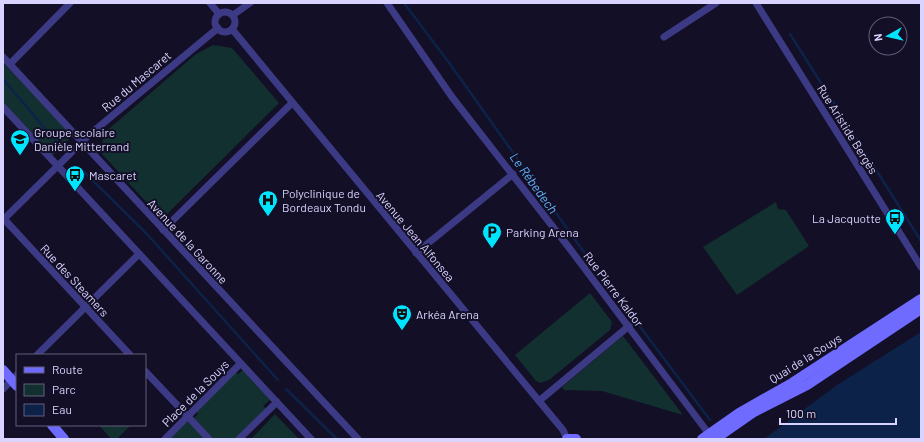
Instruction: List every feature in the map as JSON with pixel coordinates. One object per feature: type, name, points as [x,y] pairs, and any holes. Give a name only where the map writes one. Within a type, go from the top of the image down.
[{"type":"main road","name":"Quai de la Souys","points":[[708,437],[750,406],[792,383],[921,299]]},
{"type":"main road","name":"Quai de la Souys","points":[[708,437],[807,385],[921,309]]},
{"type":"main road","points":[[3,370],[15,380]]},
{"type":"main road","points":[[53,426],[64,439]]},
{"type":"main road","points":[[567,439],[576,439]]},
{"type":"street","points":[[10,64],[70,3]]},
{"type":"street","points":[[210,3],[219,14]]},
{"type":"street","points":[[233,15],[250,3]]},
{"type":"street","name":"Rue Pierre Kaldor","points":[[388,3],[452,97],[629,326],[708,437]]},
{"type":"street","points":[[664,37],[716,3]]},
{"type":"street","name":"Rue Aristide Bergès","points":[[756,3],[921,266]]},
{"type":"street","points":[[227,12],[233,15],[235,23],[232,29],[224,31],[218,28],[216,20],[219,14],[227,12]]},
{"type":"street","name":"Rue du Mascaret","points":[[3,220],[82,142],[218,28]]},
{"type":"street","name":"Avenue Jean Alfonsea","points":[[232,29],[563,430],[567,439]]},
{"type":"street","name":"Avenue de la Garonne","points":[[3,57],[358,439]]},
{"type":"street","points":[[163,230],[292,103]]},
{"type":"street","points":[[3,107],[310,439]]},
{"type":"street","points":[[416,253],[513,174]]},
{"type":"street","name":"Rue des Steamers","points":[[3,220],[129,354]]},
{"type":"street","points":[[38,354],[139,254]]},
{"type":"street","points":[[539,401],[629,326]]},
{"type":"street","name":"Place de la Souys","points":[[165,439],[240,364]]},
{"type":"street","points":[[146,372],[210,439]]},
{"type":"street","points":[[3,389],[15,380]]},
{"type":"street","points":[[239,439],[276,402]]},
{"type":"green space","points":[[213,45],[232,48],[279,103],[162,219],[102,154],[103,134],[196,54]]},
{"type":"green space","points":[[3,63],[69,132],[65,135],[69,140],[52,156],[3,103]]},
{"type":"green space","points":[[776,202],[778,209],[786,210],[809,246],[737,295],[703,247]]},
{"type":"green space","points":[[590,293],[612,322],[610,330],[549,380],[540,383],[536,381],[515,355]]},
{"type":"green space","points":[[623,336],[683,415],[602,391],[564,390],[562,387]]},
{"type":"green space","points":[[243,370],[270,400],[263,406],[267,409],[237,439],[214,439],[194,418],[198,414],[196,411],[235,372],[238,374]]},
{"type":"green space","points":[[275,414],[299,439],[251,439]]},
{"type":"green space","points":[[188,422],[205,439],[168,439],[183,423]]},
{"type":"green space","points":[[100,426],[130,426],[117,439],[111,439]]},
{"type":"water","points":[[921,332],[921,439],[764,439],[837,385]]},
{"type":"waterway","name":"Le Rébedech","points":[[404,3],[450,64],[581,248],[710,420]]},
{"type":"waterway","points":[[790,34],[921,241]]},
{"type":"waterway","points":[[3,79],[60,146]]},
{"type":"waterway","points":[[79,167],[146,233],[278,380]]},
{"type":"waterway","points":[[286,389],[337,439]]},
{"type":"place","name":"Groupe scolaire Danièle Mitterrand","points":[[20,156]]},
{"type":"place","name":"Mascaret","points":[[75,192]]},
{"type":"place","name":"Polyclinique de Bordeaux Tondu","points":[[268,217]]},
{"type":"place","name":"La Jacquotte","points":[[895,235]]},
{"type":"place","name":"Parking Arena","points":[[492,249]]},
{"type":"place","name":"Arkéa Arena","points":[[402,331]]}]
